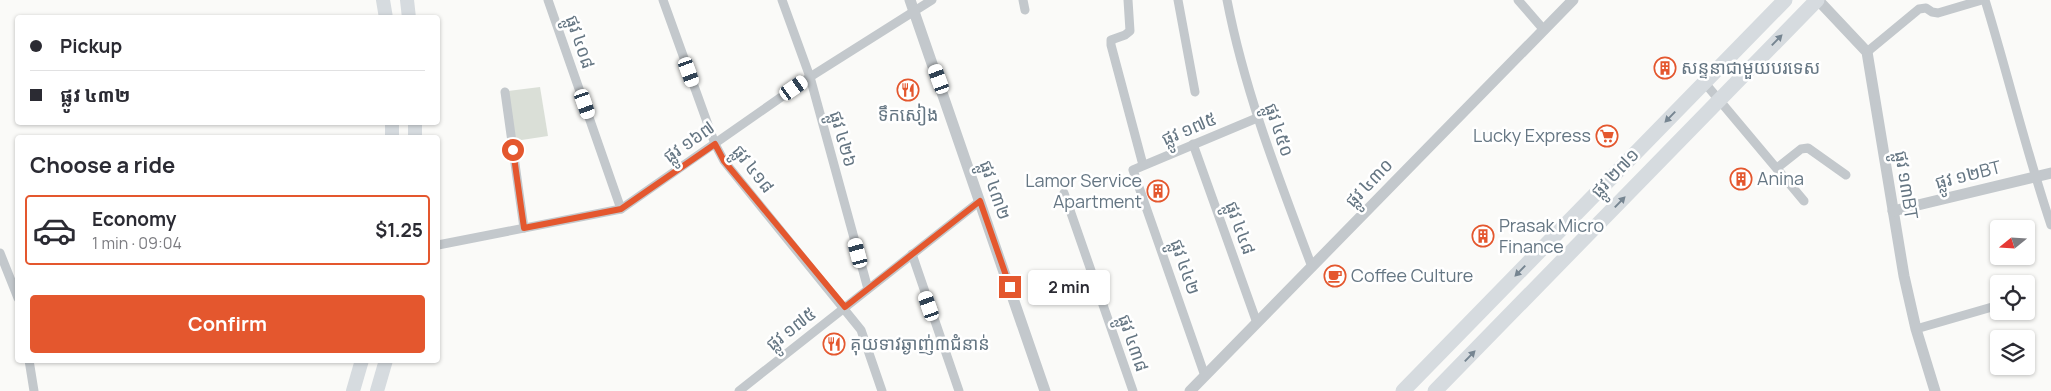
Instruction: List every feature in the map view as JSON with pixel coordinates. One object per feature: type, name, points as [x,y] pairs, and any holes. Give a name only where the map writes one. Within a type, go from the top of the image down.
[{"type":"main road","points":[[384,0],[386,15]]},
{"type":"main road","points":[[408,0],[410,15]]},
{"type":"main road","name":"ផ្លូវ ២៧១","points":[[1403,391],[1785,0]]},
{"type":"main road","name":"ផ្លូវ ២៧១","points":[[1436,391],[1817,0]]},
{"type":"main road","points":[[353,391],[361,363]]},
{"type":"main road","points":[[377,391],[385,363]]},
{"type":"street","name":"ផ្លូវ ៤០៨","points":[[548,0],[621,209]]},
{"type":"street","name":"ផ្លូវ ៤១៨","points":[[663,0],[715,144],[724,161],[845,307],[861,330],[882,391]]},
{"type":"street","name":"ផ្លូវ ៤២៦","points":[[782,0],[810,77],[868,288]]},
{"type":"street","name":"ផ្លូវ ៤៣២","points":[[910,0],[1045,391]]},
{"type":"street","name":"ផ្លូវ ១៦៧","points":[[440,245],[621,209],[810,77],[932,0]]},
{"type":"street","points":[[1023,0],[1025,10]]},
{"type":"street","points":[[1128,0],[1130,31],[1126,35],[1110,40],[1143,165]]},
{"type":"street","points":[[1178,0],[1194,92]]},
{"type":"street","name":"ផ្លូវ ៤៥០","points":[[1227,0],[1234,35],[1257,118],[1312,267]]},
{"type":"street","points":[[1518,0],[1544,30]]},
{"type":"street","name":"ផ្លូវ ៤៣០","points":[[1190,391],[1573,0]]},
{"type":"street","points":[[1817,0],[1867,52],[1919,9],[1926,8],[1938,13],[1984,0],[2004,61],[2034,177],[2051,225]]},
{"type":"street","name":"ផ្លូវ ១៣BT","points":[[1867,52],[1904,276],[1916,330],[1936,391]]},
{"type":"street","points":[[1704,82],[1804,202]]},
{"type":"street","points":[[505,92],[524,228]]},
{"type":"street","name":"ផ្លូវ ១៧៥","points":[[1133,170],[1257,118]]},
{"type":"street","name":"ផ្លូវ ៤៤៨","points":[[1193,144],[1257,323]]},
{"type":"street","points":[[1777,168],[1801,149],[1808,148],[1846,175]]},
{"type":"street","name":"ផ្លូវ ៤៤២","points":[[1133,170],[1205,376]]},
{"type":"street","name":"ផ្លូវ ១២BT","points":[[1893,211],[2051,172]]},
{"type":"street","name":"ផ្លូវ ៤៣៨","points":[[1064,193],[1133,391]]},
{"type":"street","name":"ផ្លូវ ១៧៥","points":[[739,391],[980,201]]},
{"type":"street","points":[[0,253],[15,290]]},
{"type":"street","points":[[912,254],[959,391]]},
{"type":"street","points":[[1916,330],[1990,308]]},
{"type":"street","points":[[29,363],[34,391]]},
{"type":"shaded area","points":[[540,87],[548,136],[515,141],[508,91]]},
{"type":"place","name":"សន្ទនាជាមួយបរទេស","points":[[1665,68]]},
{"type":"place","name":"ទឹកសៀង","points":[[908,90]]},
{"type":"place","name":"Lucky Express","points":[[1607,136]]},
{"type":"place","name":"Anina","points":[[1741,179]]},
{"type":"place","name":"Lamor Service Apartment","points":[[1158,191]]},
{"type":"place","name":"Prasak Micro Finance","points":[[1483,236]]},
{"type":"place","name":"Coffee Culture","points":[[1335,276]]},
{"type":"place","name":"គុយទាវឆ្ងាញ់៣ជំនាន់","points":[[834,344]]},
{"type":"route","points":[[513,150],[524,228],[621,209],[715,144],[724,161],[845,307],[980,201],[1010,287]]}]
